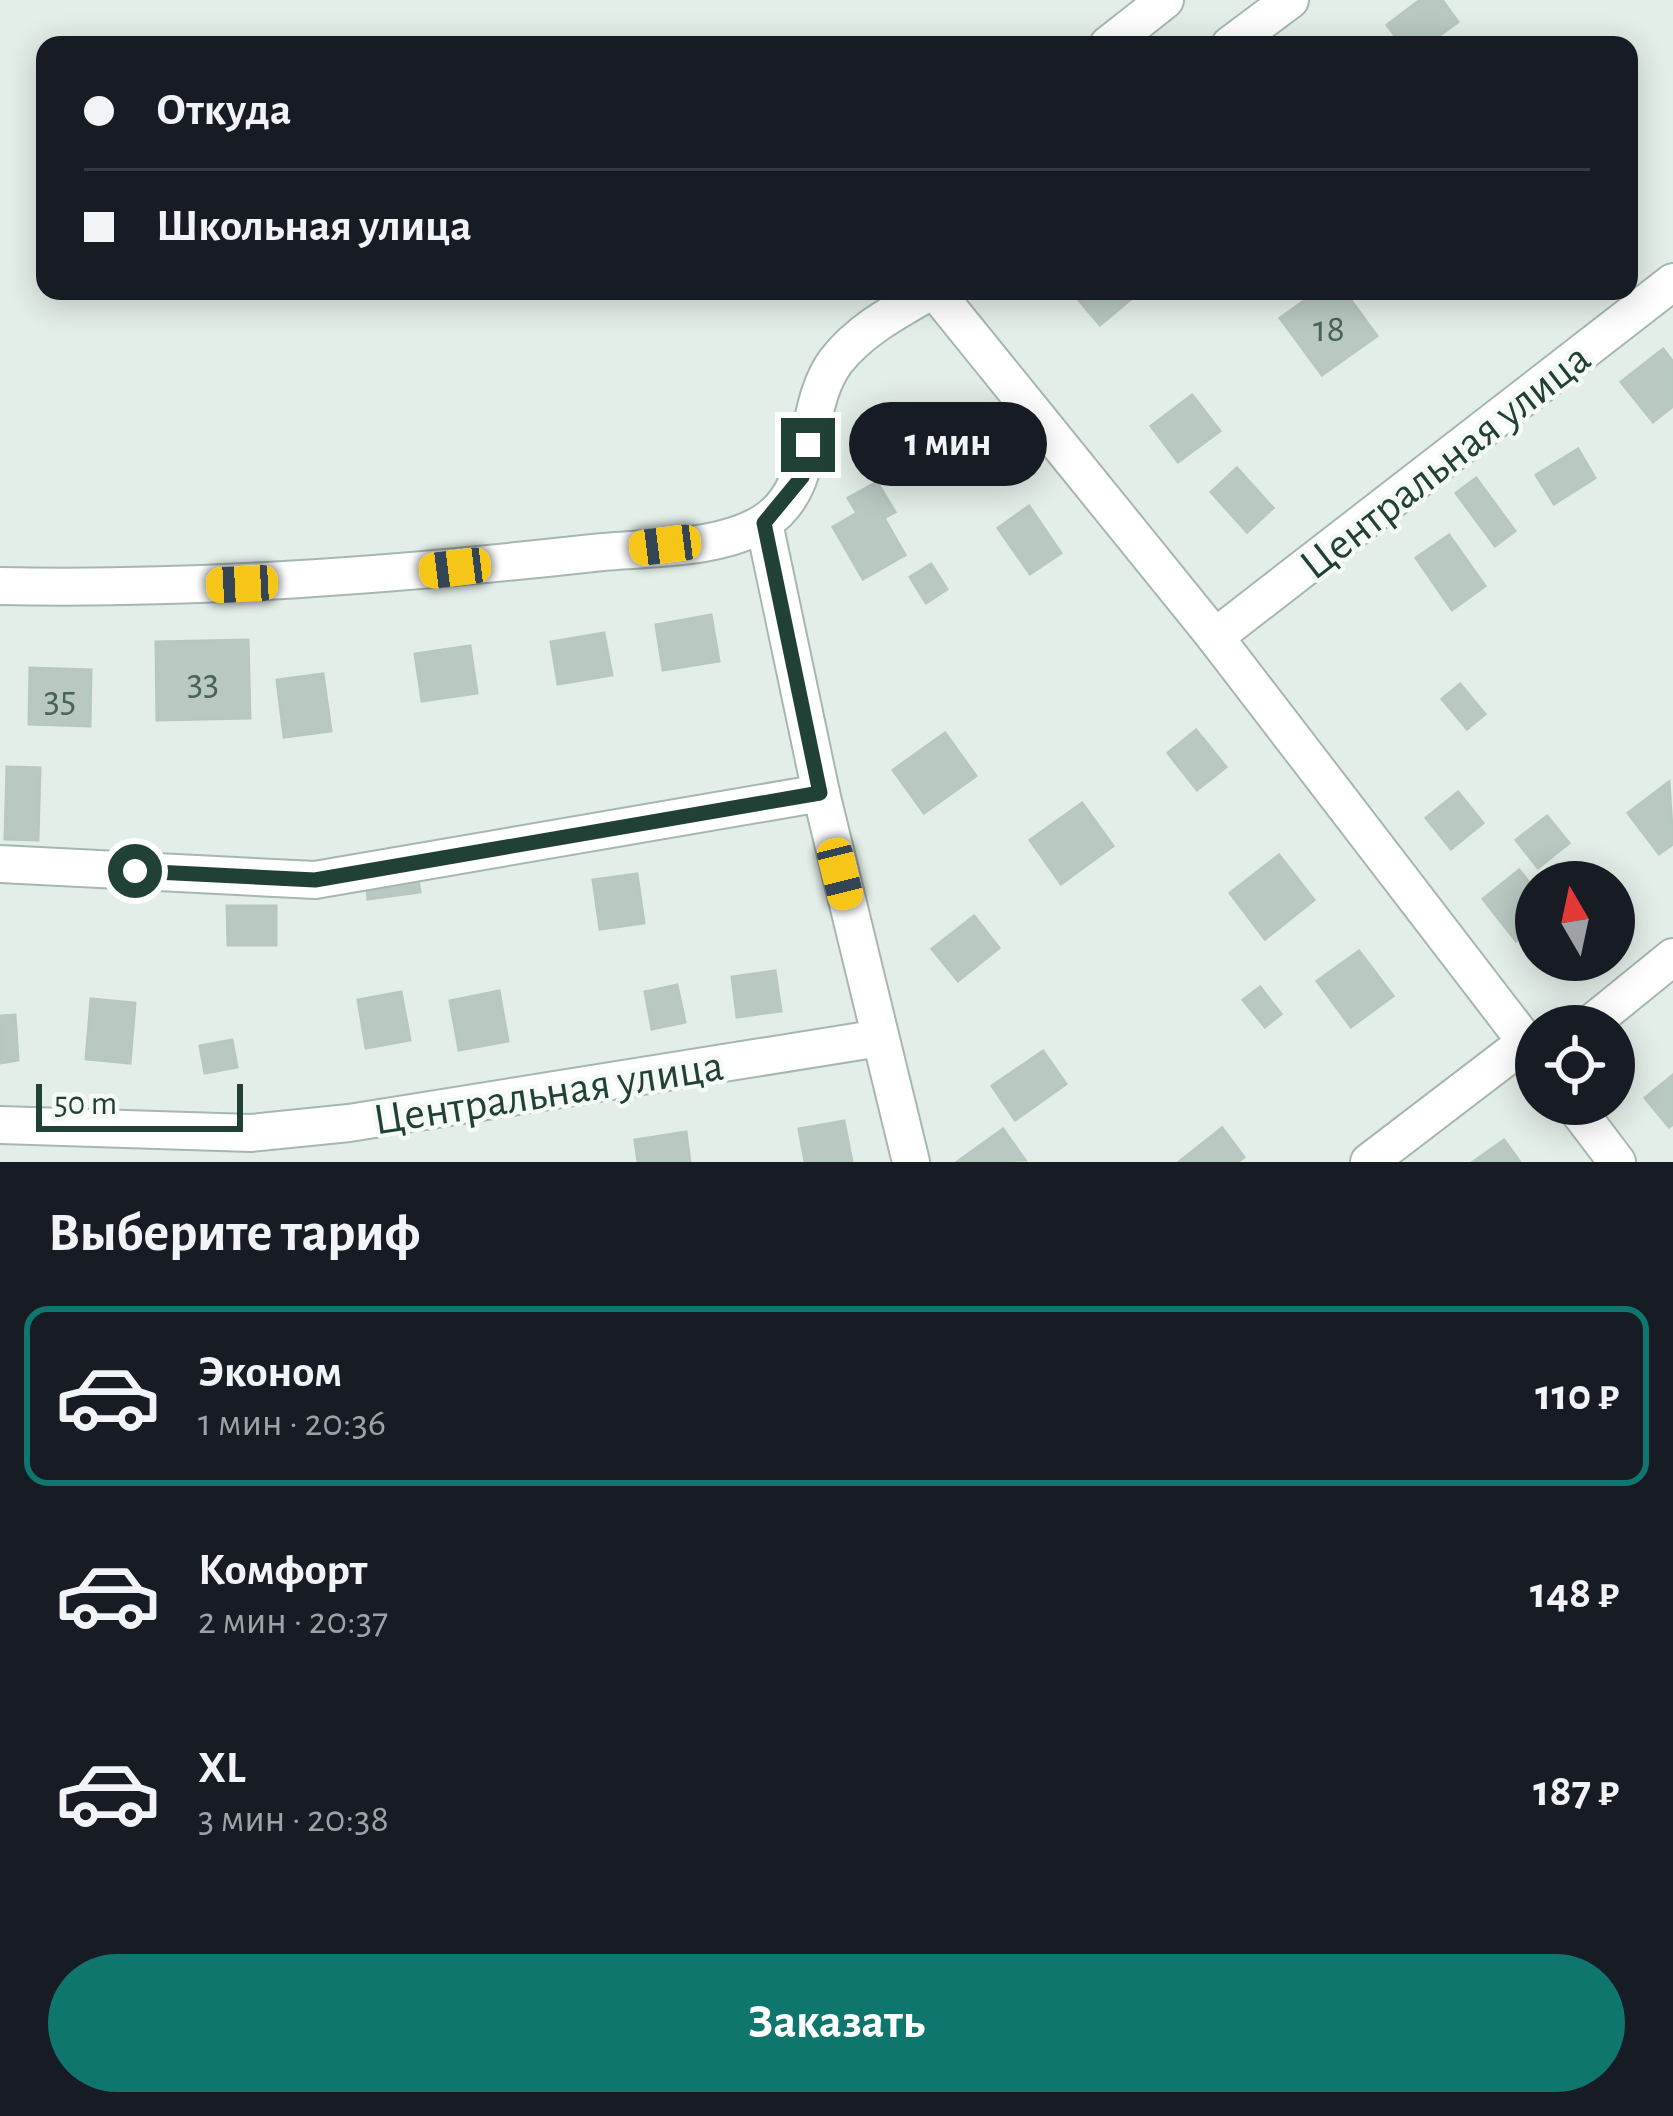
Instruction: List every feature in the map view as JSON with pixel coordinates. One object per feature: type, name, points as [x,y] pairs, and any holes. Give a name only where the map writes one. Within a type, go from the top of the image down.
[{"type":"street","points":[[1119,36],[1165,0]]},
{"type":"street","points":[[1243,36],[1290,0]]},
{"type":"street","name":"Центральная улица","points":[[1215,637],[1673,283]]},
{"type":"street","points":[[0,586],[156,589],[372,577],[707,540],[764,523],[802,477],[813,412],[834,363],[871,326],[917,300]]},
{"type":"street","points":[[940,300],[1215,637],[1515,1027]]},
{"type":"street","points":[[764,523],[820,793],[911,1162]]},
{"type":"street","points":[[0,864],[315,880],[820,793]]},
{"type":"street","points":[[1614,1005],[1673,957]]},
{"type":"street","name":"Центральная улица","points":[[0,1125],[251,1133],[349,1123],[880,1037]]},
{"type":"street","points":[[1369,1162],[1515,1059]]},
{"type":"street","points":[[1589,1125],[1617,1162]]},
{"type":"building","points":[[1420,0],[1442,0],[1458,22],[1439,36],[1395,36],[1387,25]]},
{"type":"building","points":[[1079,300],[1130,300],[1100,325]]},
{"type":"building","points":[[1305,300],[1351,300],[1377,336],[1322,375],[1280,318]]},
{"type":"building","points":[[1663,349],[1673,362],[1673,406],[1653,422],[1621,382]]},
{"type":"building","points":[[1192,395],[1220,431],[1178,462],[1151,426]]},
{"type":"building","points":[[1578,449],[1595,478],[1554,504],[1536,475]]},
{"type":"building","points":[[1237,468],[1273,508],[1247,532],[1211,492]]},
{"type":"building","points":[[1476,478],[1515,531],[1495,546],[1456,493]]},
{"type":"building","points":[[877,482],[895,512],[884,518],[905,555],[863,579],[833,527],[857,513],[848,498]]},
{"type":"building","points":[[1029,506],[1061,553],[1030,574],[998,528]]},
{"type":"building","points":[[1449,535],[1485,586],[1452,610],[1416,558]]},
{"type":"building","points":[[931,564],[947,589],[926,603],[910,577]]},
{"type":"building","points":[[711,615],[719,661],[663,670],[656,625]]},
{"type":"building","points":[[604,633],[612,675],[558,684],[551,642]]},
{"type":"building","points":[[248,640],[250,718],[157,720],[156,642]]},
{"type":"building","points":[[470,646],[477,693],[422,701],[415,654]]},
{"type":"building","points":[[30,668],[91,670],[90,726],[29,724]]},
{"type":"building","points":[[323,674],[331,731],[284,737],[277,680]]},
{"type":"building","points":[[1460,684],[1485,714],[1467,729],[1442,699]]},
{"type":"building","points":[[1196,730],[1226,767],[1197,790],[1168,753]]},
{"type":"building","points":[[945,733],[976,776],[924,813],[893,770]]},
{"type":"building","points":[[7,767],[40,768],[38,840],[5,839]]},
{"type":"building","points":[[1669,782],[1673,844],[1659,854],[1628,813]]},
{"type":"building","points":[[1458,792],[1483,823],[1451,849],[1426,818]]},
{"type":"building","points":[[1082,803],[1113,846],[1061,884],[1030,840]]},
{"type":"building","points":[[1547,816],[1569,843],[1547,861],[1532,861],[1516,840]]},
{"type":"building","points":[[1279,855],[1314,900],[1265,939],[1230,893]]},
{"type":"building","points":[[416,868],[420,892],[368,899],[366,876]]},
{"type":"building","points":[[1515,873],[1515,940],[1483,899]]},
{"type":"building","points":[[637,874],[644,923],[600,929],[593,880]]},
{"type":"building","points":[[227,906],[276,906],[276,945],[228,945]]},
{"type":"building","points":[[974,916],[999,948],[958,981],[932,949]]},
{"type":"building","points":[[1359,951],[1393,996],[1351,1027],[1317,981]]},
{"type":"building","points":[[775,971],[781,1011],[737,1017],[732,977]]},
{"type":"building","points":[[677,985],[685,1022],[652,1029],[645,992]]},
{"type":"building","points":[[1260,987],[1281,1014],[1265,1027],[1243,1000]]},
{"type":"building","points":[[499,991],[508,1041],[459,1050],[450,1001]]},
{"type":"building","points":[[401,992],[410,1040],[366,1048],[358,1000]]},
{"type":"building","points":[[91,999],[135,1003],[130,1063],[86,1059]]},
{"type":"building","points":[[15,1015],[18,1060],[0,1063],[0,1016]]},
{"type":"building","points":[[232,1040],[237,1067],[205,1073],[200,1046]]},
{"type":"building","points":[[1043,1051],[1066,1084],[1015,1120],[992,1086]]},
{"type":"building","points":[[1673,1075],[1673,1124],[1669,1127],[1645,1098]]},
{"type":"building","points":[[844,1121],[852,1162],[805,1162],[799,1129]]},
{"type":"building","points":[[1222,1128],[1244,1157],[1238,1162],[1179,1162]]},
{"type":"building","points":[[1003,1129],[1025,1160],[957,1162]]},
{"type":"building","points":[[686,1132],[690,1162],[638,1162],[635,1140]]},
{"type":"building","points":[[1504,1140],[1520,1162],[1473,1162]]},
{"type":"route","points":[[135,871],[315,880],[820,793],[764,523],[802,477],[808,445]]}]
